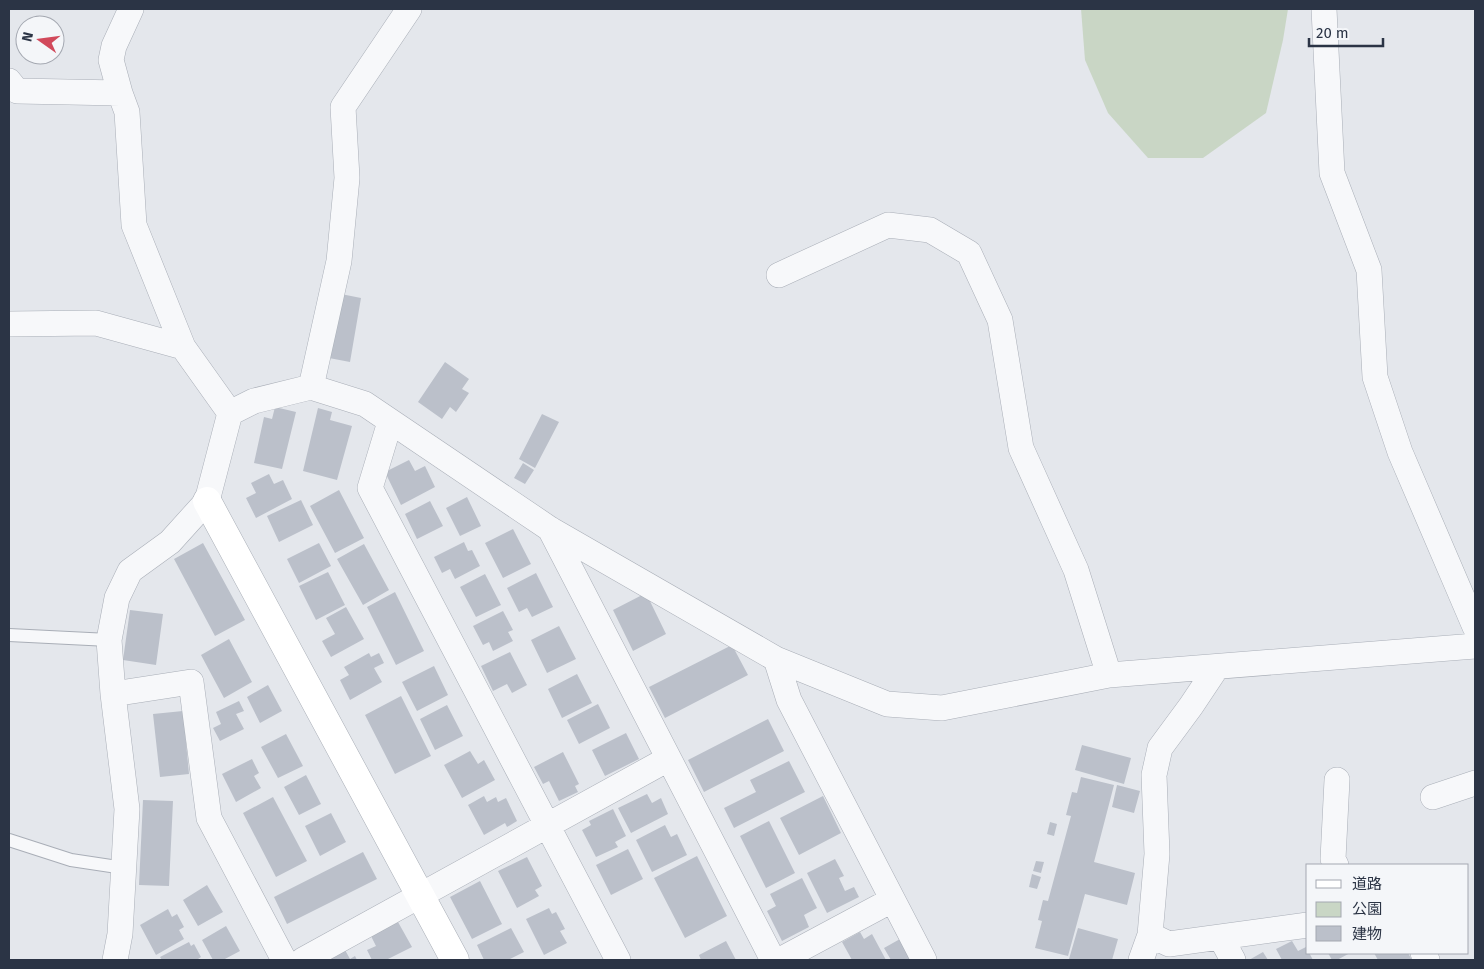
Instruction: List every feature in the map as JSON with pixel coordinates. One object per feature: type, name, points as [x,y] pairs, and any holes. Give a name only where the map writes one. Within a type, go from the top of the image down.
[{"type":"street","points":[[131,9],[114,46],[111,60],[127,112],[134,225],[183,347],[230,413]]},
{"type":"street","points":[[311,387],[339,261],[348,178],[343,107],[409,9]]},
{"type":"street","points":[[1324,9],[1332,173],[1369,270],[1375,377],[1400,452],[1475,627]]},
{"type":"street","points":[[9,81],[16,91],[120,93]]},
{"type":"street","points":[[779,275],[888,224],[930,230],[969,253],[1000,320],[1021,448],[1076,570],[1109,674]]},
{"type":"street","points":[[9,324],[96,323],[183,347]]},
{"type":"street","points":[[115,960],[120,934],[127,809],[113,694],[109,640],[117,598],[130,571],[170,542],[207,502],[230,413],[254,401],[311,387],[365,404],[550,529],[776,659],[887,704],[942,708],[1109,674],[1475,646]]},
{"type":"street","points":[[390,422],[370,488],[618,960]]},
{"type":"street","points":[[207,502],[455,960]]},
{"type":"street","points":[[550,529],[773,960]]},
{"type":"street","points":[[776,659],[789,700],[924,960]]},
{"type":"street","points":[[1141,960],[1150,935],[1157,854],[1154,775],[1160,748],[1217,667]]},
{"type":"street","points":[[113,694],[191,682],[209,818],[284,960]]},
{"type":"street","points":[[303,960],[668,758]]},
{"type":"street","points":[[1335,864],[1332,859],[1337,780]]},
{"type":"street","points":[[1433,797],[1475,783]]},
{"type":"street","points":[[780,960],[892,900]]},
{"type":"street","points":[[1150,935],[1169,944],[1306,925]]},
{"type":"street","points":[[120,934],[134,960]]},
{"type":"street","points":[[1221,938],[1233,960]]},
{"type":"lane","points":[[9,635],[109,640]]},
{"type":"lane","points":[[9,840],[71,860],[124,868]]},
{"type":"green space","points":[[1081,9],[1288,9],[1283,40],[1266,113],[1203,158],[1148,158],[1108,113],[1085,60]]},
{"type":"building","points":[[341,294],[361,298],[350,362],[329,358]]},
{"type":"building","points":[[445,362],[469,379],[462,389],[469,393],[456,412],[450,407],[442,419],[418,402]]},
{"type":"building","points":[[275,407],[296,412],[282,469],[254,463],[264,417],[272,419]]},
{"type":"building","points":[[318,408],[332,412],[330,420],[352,426],[337,480],[303,471]]},
{"type":"building","points":[[542,414],[559,422],[535,468],[519,459]]},
{"type":"building","points":[[409,460],[415,471],[425,466],[435,487],[401,505],[385,472]]},
{"type":"building","points":[[523,463],[534,470],[525,484],[514,478]]},
{"type":"building","points":[[269,474],[274,484],[283,480],[292,499],[256,518],[246,498],[256,493],[251,483]]},
{"type":"building","points":[[339,490],[364,538],[335,553],[310,506]]},
{"type":"building","points":[[467,497],[481,526],[460,536],[446,508]]},
{"type":"building","points":[[301,500],[313,525],[279,542],[267,516]]},
{"type":"building","points":[[430,501],[443,526],[417,539],[405,514]]},
{"type":"building","points":[[513,529],[531,564],[503,578],[485,543]]},
{"type":"building","points":[[464,542],[468,551],[472,550],[480,566],[455,579],[450,569],[442,573],[434,557]]},
{"type":"building","points":[[203,543],[245,620],[215,636],[174,559]]},
{"type":"building","points":[[319,543],[331,566],[299,583],[287,559]]},
{"type":"building","points":[[364,544],[389,590],[363,605],[337,559]]},
{"type":"building","points":[[328,572],[345,605],[316,620],[299,586]]},
{"type":"building","points":[[536,573],[553,607],[532,617],[527,608],[519,612],[507,588]]},
{"type":"building","points":[[485,574],[501,605],[476,617],[460,587]]},
{"type":"building","points":[[395,592],[424,651],[396,665],[367,607]]},
{"type":"building","points":[[646,593],[666,634],[633,651],[613,610]]},
{"type":"building","points":[[346,607],[364,639],[331,657],[322,641],[335,634],[326,618]]},
{"type":"building","points":[[130,610],[163,614],[156,665],[123,660]]},
{"type":"building","points":[[503,611],[513,630],[508,632],[513,641],[493,651],[489,642],[483,645],[473,626]]},
{"type":"building","points":[[559,626],[576,659],[547,673],[531,640]]},
{"type":"building","points":[[229,639],[252,682],[224,698],[201,655]]},
{"type":"building","points":[[732,645],[748,675],[665,718],[649,687]]},
{"type":"building","points":[[510,652],[527,685],[512,693],[507,684],[493,691],[481,666]]},
{"type":"building","points":[[369,653],[371,657],[379,653],[384,663],[374,668],[382,682],[350,700],[340,680],[349,675],[344,667]]},
{"type":"building","points":[[434,666],[448,695],[417,711],[402,682]]},
{"type":"building","points":[[577,674],[592,703],[562,718],[548,689]]},
{"type":"building","points":[[268,685],[282,711],[260,723],[247,697]]},
{"type":"building","points":[[401,696],[431,756],[395,774],[365,715]]},
{"type":"building","points":[[239,701],[244,711],[236,714],[244,729],[220,741],[213,728],[221,724],[216,712]]},
{"type":"building","points":[[598,704],[610,728],[579,744],[567,720]]},
{"type":"building","points":[[447,705],[463,736],[435,750],[420,719]]},
{"type":"building","points":[[183,711],[189,774],[160,777],[153,714]]},
{"type":"building","points":[[768,719],[784,751],[704,792],[688,760]]},
{"type":"building","points":[[626,733],[639,759],[605,776],[592,750]]},
{"type":"building","points":[[286,734],[303,766],[278,778],[261,747]]},
{"type":"building","points":[[1082,745],[1131,758],[1124,784],[1075,770]]},
{"type":"building","points":[[470,751],[478,764],[484,760],[495,780],[462,798],[444,765]]},
{"type":"building","points":[[563,752],[579,784],[575,786],[578,792],[559,801],[549,781],[543,784],[534,767]]},
{"type":"building","points":[[252,759],[259,773],[254,776],[261,788],[236,802],[222,774]]},
{"type":"building","points":[[789,761],[805,792],[734,828],[724,808],[756,792],[750,780]]},
{"type":"building","points":[[306,775],[321,804],[299,815],[284,787]]},
{"type":"building","points":[[1081,777],[1114,785],[1094,862],[1135,873],[1127,905],[1085,894],[1068,956],[1035,948],[1042,921],[1038,920],[1043,900],[1048,901],[1071,816],[1066,815],[1072,792],[1077,793]]},
{"type":"building","points":[[1117,785],[1140,791],[1134,813],[1112,807]]},
{"type":"building","points":[[647,794],[652,803],[661,798],[668,814],[631,833],[618,808]]},
{"type":"building","points":[[484,796],[487,802],[496,797],[498,802],[506,798],[517,821],[507,827],[505,823],[484,835],[468,805]]},
{"type":"building","points":[[823,796],[841,833],[799,855],[780,818]]},
{"type":"building","points":[[273,797],[307,861],[276,877],[243,813]]},
{"type":"building","points":[[143,800],[173,801],[169,886],[139,885]]},
{"type":"building","points":[[613,809],[626,836],[615,842],[618,847],[596,857],[582,830],[591,825],[589,821]]},
{"type":"building","points":[[331,813],[346,842],[320,856],[305,826]]},
{"type":"building","points":[[769,821],[795,873],[766,888],[740,836]]},
{"type":"building","points":[[1050,822],[1057,824],[1054,836],[1047,834]]},
{"type":"building","points":[[665,825],[671,837],[677,834],[687,855],[652,872],[636,840]]},
{"type":"building","points":[[628,849],[643,879],[611,895],[596,865]]},
{"type":"building","points":[[363,852],[377,879],[287,924],[274,897]]},
{"type":"building","points":[[697,856],[727,916],[685,938],[654,878]]},
{"type":"building","points":[[527,857],[542,886],[535,890],[539,896],[517,908],[498,871]]},
{"type":"building","points":[[835,859],[844,876],[839,878],[845,891],[854,887],[859,897],[827,913],[807,873]]},
{"type":"building","points":[[1036,861],[1044,862],[1041,873],[1033,871]]},
{"type":"building","points":[[1032,874],[1041,877],[1037,889],[1029,887]]},
{"type":"building","points":[[802,878],[817,908],[804,915],[809,927],[782,941],[767,911],[776,906],[770,894]]},
{"type":"building","points":[[480,881],[502,924],[472,939],[450,897]]},
{"type":"building","points":[[207,885],[223,912],[198,926],[183,900]]},
{"type":"building","points":[[549,908],[552,914],[556,912],[565,929],[560,931],[567,943],[544,955],[526,919]]},
{"type":"building","points":[[168,909],[172,917],[177,914],[184,927],[179,930],[184,939],[156,955],[140,925]]},
{"type":"building","points":[[398,922],[412,947],[386,960],[372,960],[367,950],[376,946],[371,936]]},
{"type":"building","points":[[226,926],[240,951],[223,960],[213,960],[202,940]]},
{"type":"building","points":[[511,928],[524,952],[508,960],[484,960],[477,945]]},
{"type":"building","points":[[1078,928],[1118,939],[1112,960],[1069,959]]},
{"type":"building","points":[[860,932],[864,939],[872,934],[886,960],[852,960],[842,942]]},
{"type":"building","points":[[900,939],[911,960],[891,960],[884,948]]},
{"type":"building","points":[[726,941],[736,960],[701,960],[699,955]]},
{"type":"building","points":[[1292,941],[1298,951],[1306,947],[1306,954],[1310,954],[1313,960],[1282,960],[1276,949]]},
{"type":"building","points":[[189,942],[191,946],[194,944],[201,957],[199,960],[162,960],[160,957]]},
{"type":"building","points":[[345,950],[350,959],[355,956],[357,960],[324,960]]},
{"type":"building","points":[[1263,952],[1268,960],[1249,960]]},
{"type":"building","points":[[1329,954],[1348,954],[1337,960],[1332,960]]},
{"type":"building","points":[[1375,954],[1409,954],[1412,960],[1378,960]]}]
